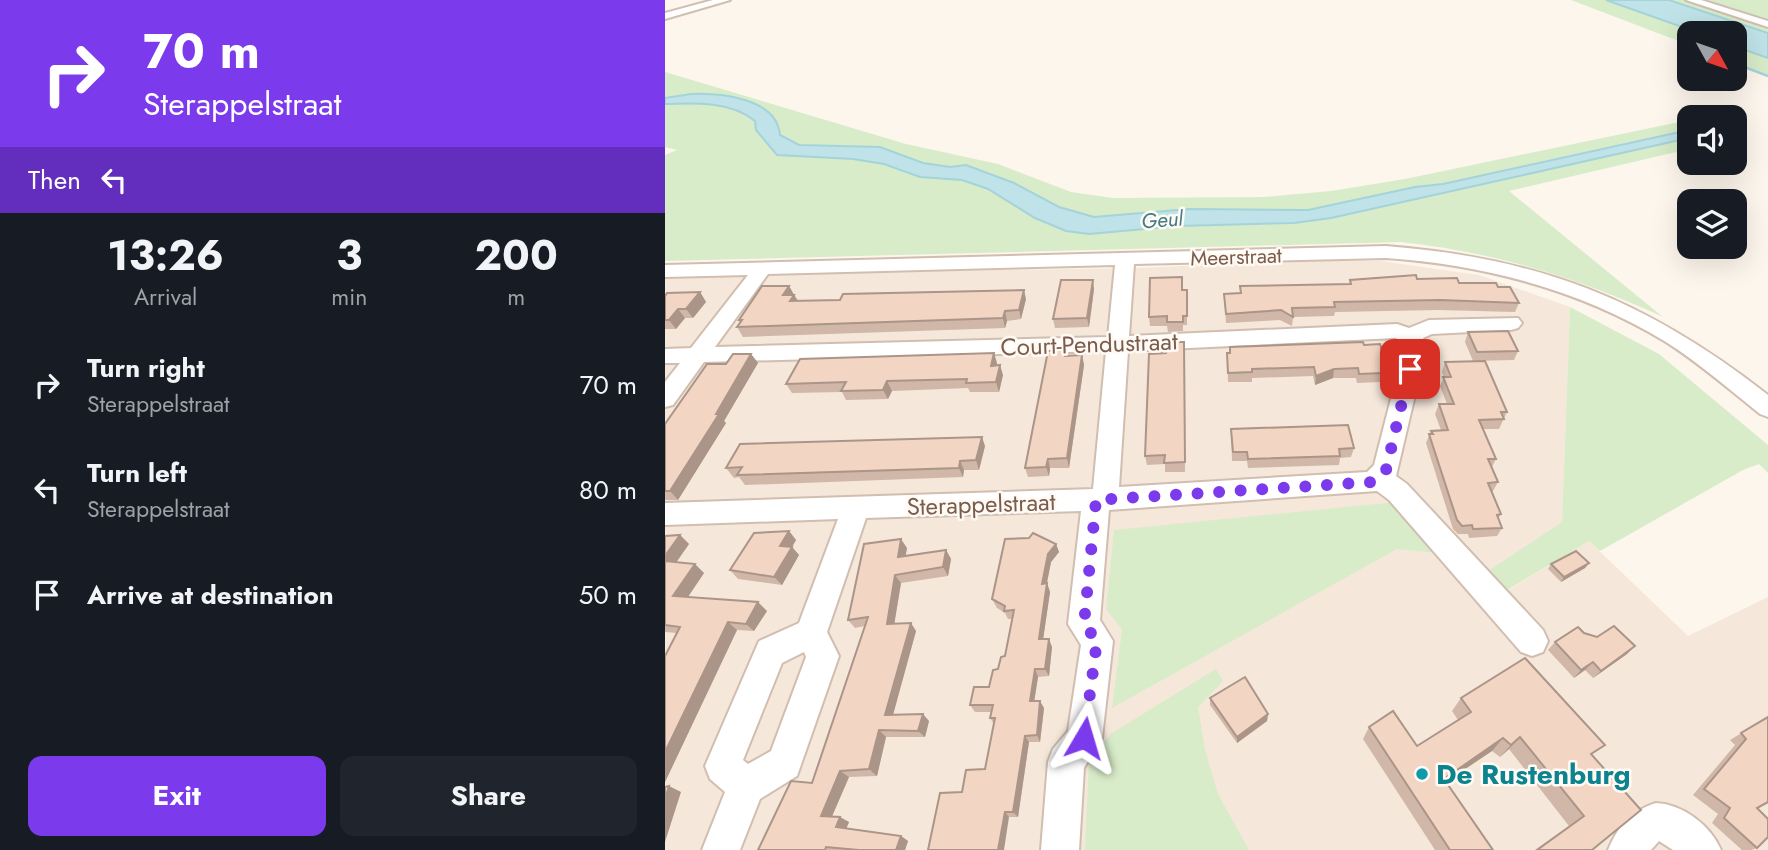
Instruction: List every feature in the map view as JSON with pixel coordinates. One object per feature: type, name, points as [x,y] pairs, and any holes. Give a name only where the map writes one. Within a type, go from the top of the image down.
[{"type":"street","points":[[665,16],[725,0]]},
{"type":"street","points":[[1691,0],[1768,24]]},
{"type":"street","name":"Meerstraat","points":[[665,271],[1386,252],[1451,258],[1500,267],[1595,298],[1659,329],[1714,365],[1768,408]]},
{"type":"street","points":[[1059,850],[1066,762],[1084,738],[1097,641],[1084,624],[1125,260]]},
{"type":"street","points":[[665,399],[762,269]]},
{"type":"street","name":"Court-Pendustraat","points":[[665,356],[1117,344],[1397,331],[1410,335],[1429,327],[1511,323]]},
{"type":"street","points":[[1410,335],[1416,344],[1386,470],[1379,479],[1398,492],[1532,641]]},
{"type":"street","name":"Sterappelstraat","points":[[665,514],[1100,500],[1365,484],[1379,479]]},
{"type":"street","points":[[746,786],[723,766],[770,652],[811,633],[856,509]]},
{"type":"street","points":[[721,850],[746,786],[784,763],[823,656],[811,633]]},
{"type":"street","points":[[1627,850],[1648,824],[1659,820],[1673,825],[1702,850]]},
{"type":"shaded area","points":[[1296,261],[1381,261],[1479,275],[1570,307],[1562,523],[1485,573],[1505,592],[1589,541],[1688,636],[1768,597],[1768,850],[665,850],[665,275],[1136,268]]},
{"type":"green space","points":[[1571,0],[1606,0],[1677,25],[1677,40]]},
{"type":"green space","points":[[1669,0],[1768,0],[1768,33],[1747,26],[1747,21],[1732,21]]},
{"type":"green space","points":[[1747,51],[1768,58],[1768,76],[1747,68]]},
{"type":"green space","points":[[665,72],[906,144],[998,164],[1071,192],[1113,198],[1263,197],[1331,191],[1405,179],[1677,122],[1677,133],[1443,184],[1415,187],[1308,210],[1189,209],[1094,217],[1059,207],[1014,183],[966,165],[950,167],[922,163],[880,147],[799,145],[780,135],[780,128],[772,115],[746,101],[691,94],[665,98]]},
{"type":"green space","points":[[665,104],[725,106],[737,109],[755,122],[777,155],[853,159],[884,164],[920,177],[962,180],[988,189],[1035,218],[1066,231],[1089,234],[1178,226],[1294,223],[1331,218],[1677,141],[1677,152],[1509,191],[1663,317],[1600,290],[1535,269],[1469,252],[1401,242],[665,261],[665,155],[677,150],[665,147]]},
{"type":"green space","points":[[1570,307],[1659,354],[1768,445],[1768,473],[1759,464],[1743,470],[1600,551],[1589,541],[1504,592],[1485,573],[1562,522]]},
{"type":"green space","points":[[1397,502],[1438,553],[1397,549],[1112,708],[1122,630],[1106,609],[1114,530]]},
{"type":"green space","points":[[1216,669],[1223,681],[1198,707],[1205,750],[1218,794],[1249,850],[1085,850],[1089,758],[1112,733]]},
{"type":"water","points":[[1606,0],[1669,0],[1732,21],[1677,21],[1677,25]]},
{"type":"water","points":[[1747,26],[1768,33],[1768,58],[1747,51]]},
{"type":"water","name":"Geul","points":[[691,94],[746,100],[769,113],[777,123],[780,135],[799,145],[880,147],[923,163],[950,167],[966,165],[1014,183],[1059,207],[1094,217],[1189,209],[1308,210],[1415,187],[1443,184],[1677,133],[1677,141],[1331,218],[1294,223],[1178,226],[1089,234],[1066,231],[1035,218],[988,189],[962,180],[920,177],[884,164],[853,159],[777,155],[756,130],[755,121],[745,114],[712,105],[665,104],[665,98]]},
{"type":"building","points":[[1416,275],[1417,279],[1457,278],[1459,283],[1496,283],[1498,287],[1510,287],[1519,303],[1441,300],[1334,302],[1335,307],[1292,308],[1293,317],[1281,310],[1226,314],[1224,294],[1241,293],[1240,286],[1351,284],[1350,280]]},
{"type":"building","points":[[1182,277],[1182,290],[1187,290],[1187,316],[1183,316],[1183,322],[1167,322],[1167,316],[1149,317],[1150,278]]},
{"type":"building","points":[[1061,280],[1093,280],[1087,318],[1053,319]]},
{"type":"building","points":[[762,286],[789,286],[783,295],[794,295],[790,301],[840,300],[843,294],[1024,290],[1019,310],[1005,311],[1003,318],[737,327]]},
{"type":"building","points":[[700,292],[686,309],[678,309],[669,320],[665,320],[667,293]]},
{"type":"building","points":[[1508,331],[1518,351],[1477,352],[1468,332]]},
{"type":"building","points":[[1166,342],[1184,342],[1185,462],[1164,463],[1165,455],[1145,456],[1149,354],[1166,353]]},
{"type":"building","points":[[1363,342],[1364,345],[1380,344],[1386,363],[1383,373],[1359,374],[1358,368],[1334,369],[1316,376],[1314,367],[1252,369],[1252,372],[1228,373],[1227,353],[1230,353],[1230,347]]},
{"type":"building","points":[[1066,350],[1065,356],[1082,355],[1067,458],[1048,459],[1046,467],[1025,468],[1048,351]]},
{"type":"building","points":[[994,353],[991,366],[1000,365],[996,382],[966,383],[967,379],[887,381],[883,390],[841,391],[846,382],[786,384],[800,359]]},
{"type":"building","points":[[733,354],[751,354],[716,414],[719,414],[670,491],[665,491],[665,424],[707,364],[726,364]]},
{"type":"building","points":[[1485,361],[1507,412],[1501,412],[1504,419],[1479,420],[1496,459],[1488,459],[1498,482],[1488,483],[1501,514],[1497,515],[1502,528],[1473,529],[1472,525],[1462,526],[1457,520],[1429,434],[1433,434],[1431,431],[1448,430],[1439,404],[1454,404],[1443,377],[1451,377],[1445,362]]},
{"type":"building","points":[[1348,425],[1354,448],[1339,449],[1340,456],[1248,459],[1247,452],[1233,452],[1231,429]]},
{"type":"building","points":[[982,437],[976,460],[960,461],[959,468],[737,475],[742,467],[726,468],[740,444]]},
{"type":"building","points":[[789,531],[780,546],[792,547],[774,577],[730,570],[754,533]]},
{"type":"building","points":[[1033,533],[1056,544],[1048,554],[1042,584],[1047,583],[1039,639],[1049,639],[1045,669],[1035,669],[1030,701],[1040,701],[1037,735],[1025,736],[1013,812],[1005,812],[998,850],[928,850],[940,793],[962,792],[966,770],[985,769],[995,718],[990,718],[993,705],[970,705],[974,687],[989,687],[993,670],[998,669],[1001,657],[1005,656],[1014,610],[1004,611],[1005,606],[992,599],[1005,539],[1029,538]]},
{"type":"building","points":[[680,535],[665,556],[665,536]]},
{"type":"building","points":[[901,539],[898,557],[946,550],[943,567],[895,575],[887,624],[911,623],[885,715],[923,714],[918,731],[879,730],[869,769],[840,771],[821,816],[840,817],[836,827],[901,836],[896,850],[826,847],[825,850],[758,850],[791,781],[812,783],[868,617],[848,620],[864,544]]},
{"type":"building","points":[[1576,551],[1589,563],[1564,577],[1551,564]]},
{"type":"building","points":[[665,561],[695,564],[673,596],[758,602],[746,624],[728,622],[665,752],[665,656],[680,627],[665,625]]},
{"type":"building","points":[[1614,626],[1635,646],[1601,671],[1593,662],[1581,670],[1555,642],[1578,627],[1584,633],[1597,637]]},
{"type":"building","points":[[1525,658],[1605,745],[1591,754],[1641,810],[1592,850],[1537,850],[1584,816],[1520,737],[1511,745],[1503,738],[1444,779],[1493,850],[1450,850],[1369,727],[1393,711],[1417,746],[1471,712],[1461,698]]},
{"type":"building","points":[[1245,677],[1268,714],[1237,737],[1210,698]]},
{"type":"building","points":[[1768,717],[1768,802],[1757,808],[1768,819],[1768,837],[1757,848],[1724,818],[1730,808],[1704,789],[1746,739],[1741,733]]},
{"type":"waterway","points":[[1747,68],[1768,76]]},
{"type":"place","name":"De Rustenburg","points":[[1422,774]]},
{"type":"route","points":[[1084,738],[1097,641],[1084,624],[1096,500],[1365,484],[1378,480],[1386,470],[1410,369]]}]
